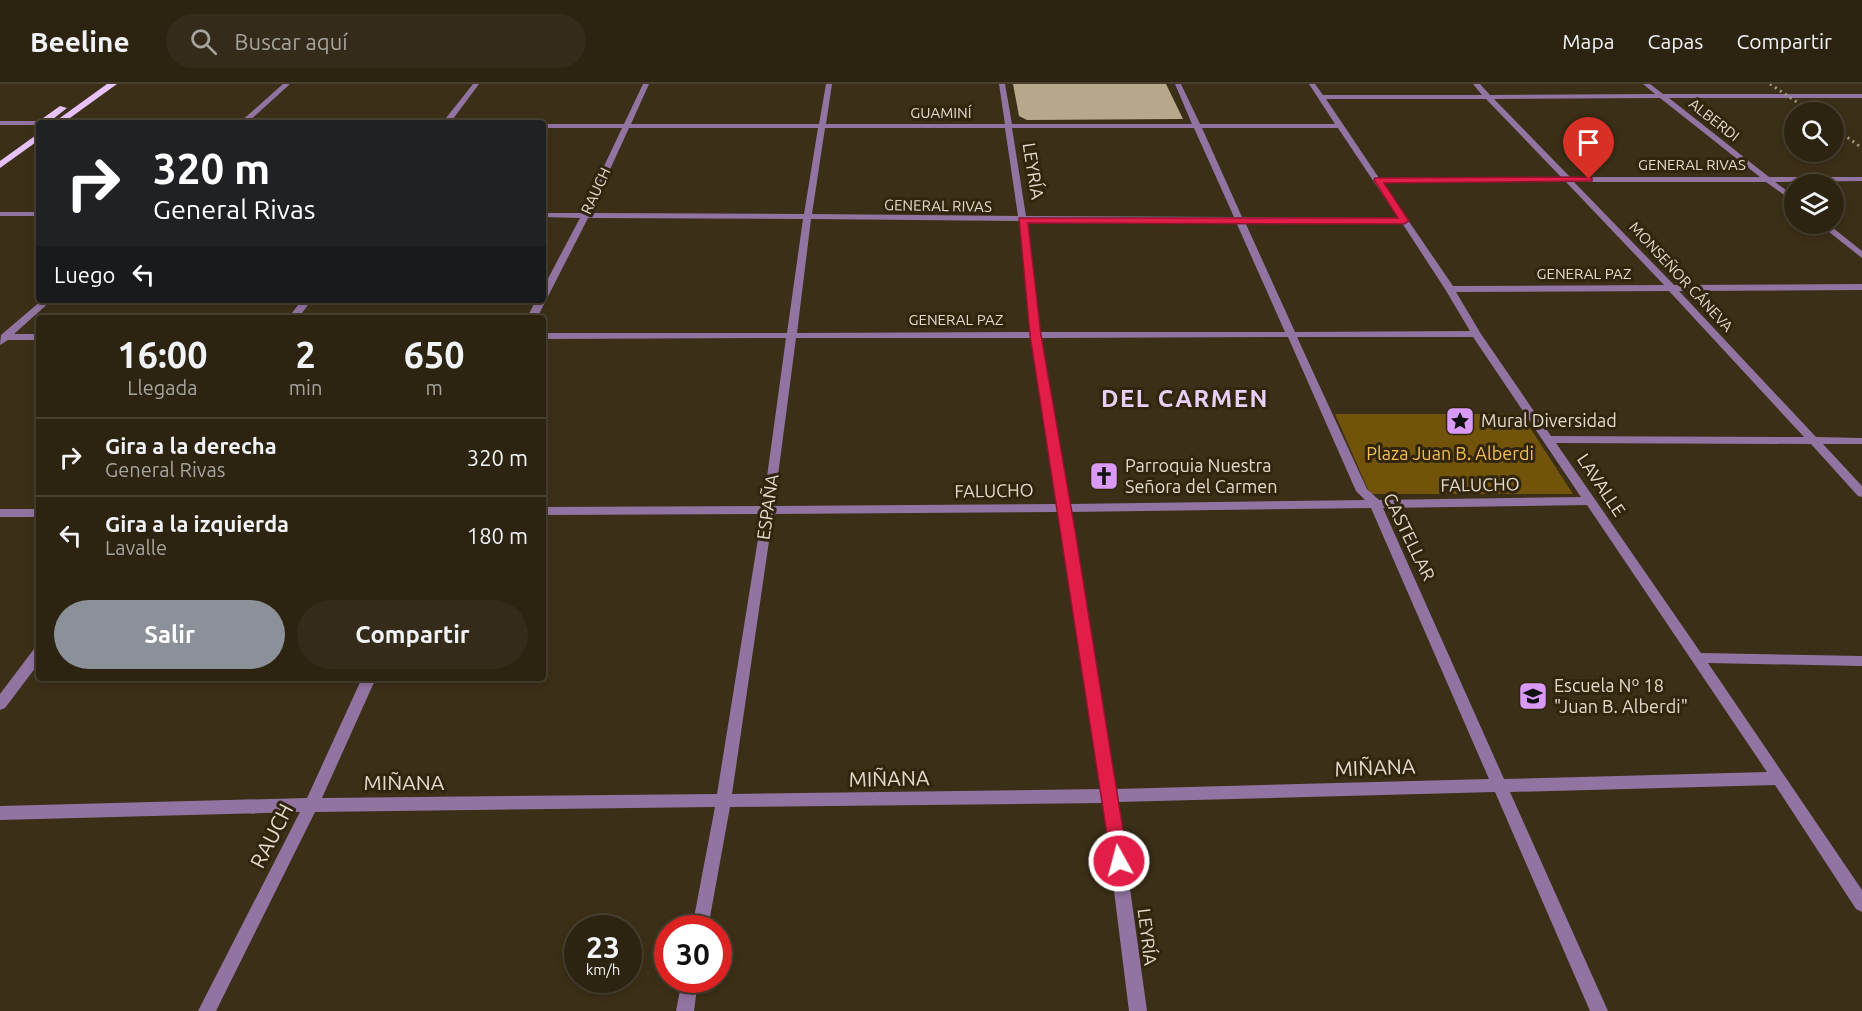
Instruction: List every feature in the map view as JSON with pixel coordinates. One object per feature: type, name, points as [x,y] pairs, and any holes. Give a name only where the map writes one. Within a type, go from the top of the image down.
[{"type":"main road","points":[[46,120],[98,84]]},
{"type":"main road","points":[[61,120],[113,84]]},
{"type":"main road","points":[[0,153],[36,127]]},
{"type":"main road","points":[[0,165],[36,138]]},
{"type":"street","points":[[246,120],[287,84]]},
{"type":"street","points":[[448,120],[476,84]]},
{"type":"street","name":"RAUCH","points":[[546,291],[585,215],[646,84]]},
{"type":"street","name":"ESPAÑA","points":[[702,915],[723,802],[768,511],[790,336],[829,84]]},
{"type":"street","name":"LEYRÍA","points":[[1002,84],[1023,220],[1035,335],[1065,508],[1110,796],[1138,1011]]},
{"type":"street","name":"CASTELLAR","points":[[1178,84],[1362,491],[1375,503],[1599,1011]]},
{"type":"street","name":"LAVALLE","points":[[1312,84],[1450,289],[1476,334],[1779,778],[1862,904]]},
{"type":"street","name":"MONSEÑOR CÁNEVA","points":[[1476,84],[1672,288],[1862,493]]},
{"type":"street","name":"ALBERDI","points":[[1646,84],[1784,192]]},
{"type":"street","points":[[1321,97],[1862,96]]},
{"type":"street","points":[[0,123],[36,124]]},
{"type":"street","name":"GUAMINÍ","points":[[546,126],[1340,126]]},
{"type":"street","name":"GENERAL RIVAS","points":[[1378,180],[1862,179]]},
{"type":"street","points":[[0,214],[36,214]]},
{"type":"street","name":"GENERAL RIVAS","points":[[546,215],[1404,221]]},
{"type":"street","points":[[1836,234],[1862,255]]},
{"type":"street","name":"GENERAL PAZ","points":[[1450,289],[1862,287]]},
{"type":"street","points":[[2,339],[44,303]]},
{"type":"street","points":[[295,315],[305,303]]},
{"type":"street","name":"GENERAL PAZ","points":[[546,336],[1476,334]]},
{"type":"street","points":[[2,339],[36,337]]},
{"type":"street","points":[[1548,439],[1862,441]]},
{"type":"street","name":"FALUCHO","points":[[546,511],[768,511],[1590,501]]},
{"type":"street","points":[[0,513],[36,513]]},
{"type":"street","points":[[0,704],[36,657]]},
{"type":"street","points":[[1697,658],[1862,661]]},
{"type":"street","name":"RAUCH","points":[[207,1011],[311,805],[368,681]]},
{"type":"street","name":"MIÑANA","points":[[0,813],[311,805],[1110,796],[1779,778]]},
{"type":"street","points":[[685,1011],[688,993]]},
{"type":"green space","name":"Plaza Juan B. Alberdi","points":[[1335,414],[1521,414],[1573,494],[1370,494]]},
{"type":"building","points":[[1013,84],[1166,84],[1183,119],[1027,120],[1019,116]]},
{"type":"railway","points":[[1770,84],[1797,102]]},
{"type":"railway","points":[[1844,135],[1862,148]]},
{"type":"place","name":"Mural Diversidad","points":[[1460,421]]},
{"type":"place","name":"Parroquia Nuestra Señora del Carmen","points":[[1104,476]]},
{"type":"place","name":"Escuela Nº 18 \"Juan B. Alberdi\"","points":[[1533,696]]},
{"type":"district","name":"DEL CARMEN","points":[[1185,399]]},
{"type":"route","points":[[1119,861],[1069,530],[1035,335],[1023,220],[1404,221],[1378,180],[1589,179]]}]
